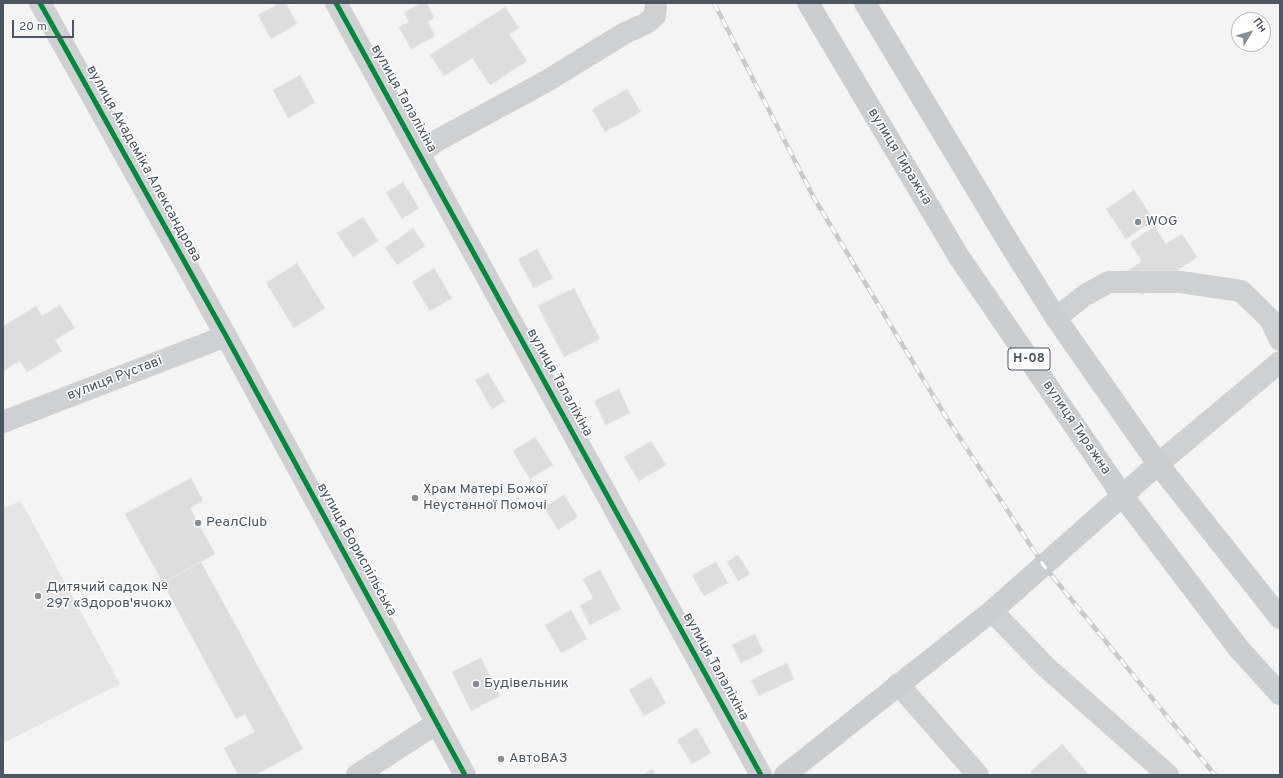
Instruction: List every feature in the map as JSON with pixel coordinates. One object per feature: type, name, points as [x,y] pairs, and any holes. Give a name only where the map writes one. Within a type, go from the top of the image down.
[{"type":"main road","name":"вулиця Тиражна","points":[[808,3],[959,257],[1122,495],[1239,650],[1280,694]]},
{"type":"main road","points":[[865,3],[1006,238],[1056,318],[1158,464],[1280,618]]},
{"type":"main road","points":[[785,775],[992,611],[1158,464]]},
{"type":"street","name":"вулиця Академіка Александрова","points":[[40,3],[226,336]]},
{"type":"street","name":"вулиця Талаліхіна","points":[[336,3],[420,153],[761,775]]},
{"type":"street","points":[[420,153],[438,140],[545,82],[625,33],[645,24],[655,16],[656,3]]},
{"type":"street","points":[[1056,318],[1084,295],[1109,282],[1181,282],[1241,291],[1270,319],[1280,340]]},
{"type":"street","name":"вулиця Руставі","points":[[3,422],[226,336]]},
{"type":"street","name":"вулиця Бориспільська","points":[[226,336],[465,775]]},
{"type":"street","points":[[1158,464],[1280,362]]},
{"type":"street","points":[[992,611],[1046,668],[1168,775]]},
{"type":"street","points":[[898,684],[978,775]]},
{"type":"street","points":[[357,775],[437,722]]},
{"type":"shaded area","name":"Дитячий садок № 297 «Здоров'ячок»","points":[[21,501],[120,684],[3,743],[3,508]]},
{"type":"building","points":[[280,3],[286,3],[297,24],[271,39],[258,15]]},
{"type":"building","points":[[422,3],[427,3],[434,18],[428,22],[435,36],[411,49],[399,27],[409,22],[404,12]]},
{"type":"building","points":[[505,7],[519,28],[509,34],[527,61],[490,85],[472,58],[444,76],[430,55]]},
{"type":"building","points":[[300,75],[315,103],[288,118],[273,90]]},
{"type":"building","points":[[627,89],[641,112],[605,132],[592,109]]},
{"type":"building","points":[[403,182],[419,208],[402,219],[386,192]]},
{"type":"building","name":"WOG","points":[[1134,190],[1154,220],[1126,239],[1106,209]]},
{"type":"building","points":[[363,217],[378,241],[353,257],[337,233]]},
{"type":"building","points":[[1154,226],[1166,244],[1182,234],[1197,257],[1142,295],[1126,272],[1142,261],[1130,243]]},
{"type":"building","points":[[413,228],[425,246],[397,265],[385,248]]},
{"type":"building","points":[[537,249],[553,278],[534,288],[518,259]]},
{"type":"building","points":[[297,263],[325,308],[294,328],[266,283]]},
{"type":"building","points":[[434,268],[452,298],[430,311],[412,282]]},
{"type":"building","points":[[574,288],[600,339],[564,357],[538,306]]},
{"type":"building","points":[[60,305],[75,328],[55,340],[62,351],[27,372],[20,361],[3,371],[3,324],[4,326],[36,306],[42,316]]},
{"type":"building","points":[[488,373],[505,401],[492,409],[475,380]]},
{"type":"building","points":[[619,389],[630,413],[606,425],[594,401]]},
{"type":"building","points":[[535,437],[553,465],[530,479],[513,451]]},
{"type":"building","points":[[651,441],[666,465],[639,481],[624,457]]},
{"type":"building","points":[[191,478],[203,501],[190,508],[215,554],[163,583],[125,514]]},
{"type":"building","points":[[564,495],[578,517],[558,530],[544,507]]},
{"type":"building","points":[[738,555],[750,574],[738,581],[727,562]]},
{"type":"building","points":[[201,562],[303,749],[255,775],[238,775],[224,748],[255,732],[245,714],[236,719],[163,583]]},
{"type":"building","points":[[716,562],[728,583],[704,596],[692,575]]},
{"type":"building","points":[[600,570],[621,609],[590,625],[580,606],[593,598],[583,579]]},
{"type":"building","points":[[571,610],[587,639],[561,653],[545,625]]},
{"type":"building","points":[[755,634],[763,652],[741,663],[732,645]]},
{"type":"building","name":"Будівельник","points":[[481,658],[500,696],[471,711],[452,672]]},
{"type":"building","points":[[787,663],[794,679],[759,696],[751,680]]},
{"type":"building","points":[[651,677],[666,703],[644,716],[629,690]]},
{"type":"building","points":[[697,728],[711,753],[692,764],[677,740]]},
{"type":"building","points":[[1062,744],[1089,775],[1033,775],[1030,772]]},
{"type":"building","points":[[652,769],[656,775],[642,775]]},
{"type":"railway","points":[[714,3],[814,198],[946,417],[1044,566],[1215,775]]},
{"type":"cycle path","points":[[40,3],[226,336],[465,775]]},
{"type":"cycle path","points":[[336,3],[761,775]]},
{"type":"place","name":"WOG","points":[[1138,222]]},
{"type":"place","name":"Храм Матері Божої Неустанної Помочі","points":[[415,498]]},
{"type":"place","name":"РеалClub","points":[[198,523]]},
{"type":"place","name":"Дитячий садок № 297 «Здоров'ячок»","points":[[38,596]]},
{"type":"place","name":"Будівельник","points":[[476,684]]},
{"type":"place","name":"АвтоВАЗ","points":[[501,759]]}]
